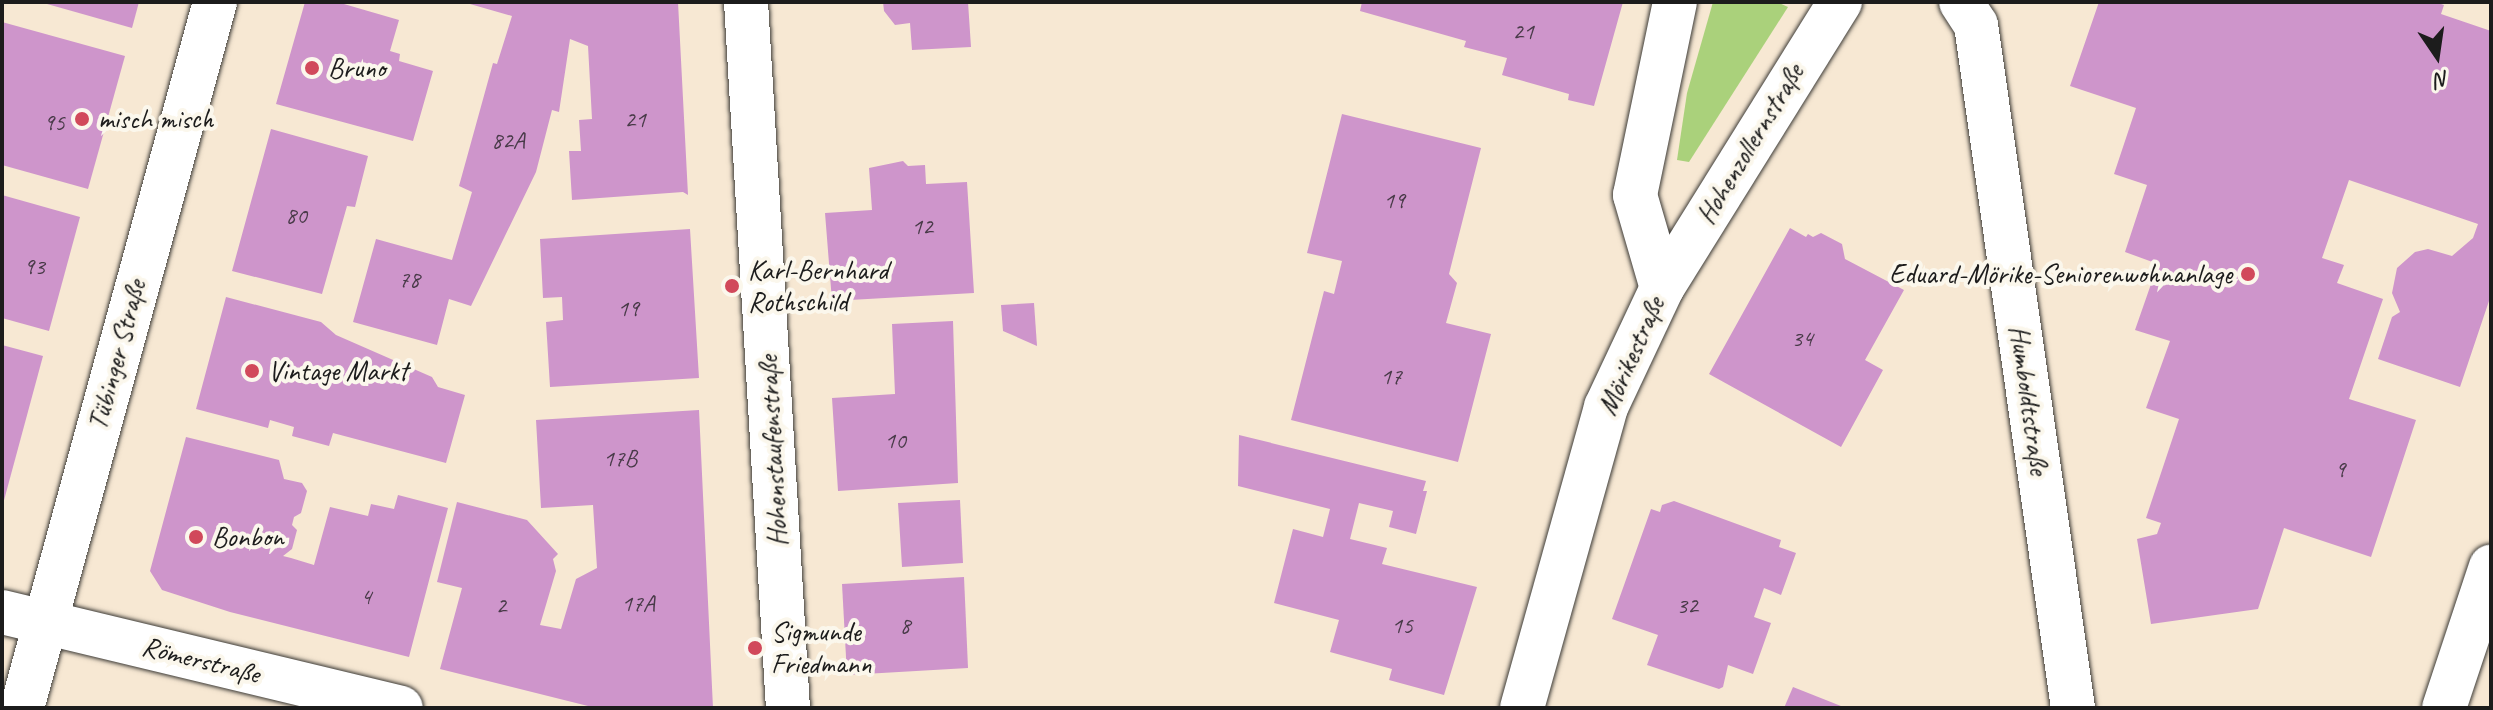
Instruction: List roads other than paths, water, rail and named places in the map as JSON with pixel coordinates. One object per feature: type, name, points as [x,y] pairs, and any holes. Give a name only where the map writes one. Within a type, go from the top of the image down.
[{"type":"street","name":"Tübinger Straße","points":[[22,708],[215,2]]},
{"type":"street","name":"Hohenstaufenstraße","points":[[746,2],[788,708]]},
{"type":"street","name":"Mörikestraße","points":[[1522,708],[1606,407],[1662,288],[1635,195],[1675,2]]},
{"type":"street","name":"Hohenzollernstraße","points":[[1662,288],[1840,2]]},
{"type":"street","name":"Humboldtstraße","points":[[1961,2],[1976,25],[2073,708]]},
{"type":"street","points":[[2444,708],[2491,567]]},
{"type":"street","name":"Römerstraße","points":[[2,612],[401,708]]},
{"type":"place","name":"Bruno","points":[[312,68]]},
{"type":"place","name":"misch misch","points":[[82,119]]},
{"type":"place","name":"Eduard-Mörike-Seniorenwohnanlage","points":[[2248,274]]},
{"type":"place","name":"Karl-Bernhard Rothschild","points":[[732,286]]},
{"type":"place","name":"Vintage Markt","points":[[252,371]]},
{"type":"place","name":"Bonbon","points":[[196,537]]},
{"type":"place","name":"Sigmunde Friedmann","points":[[755,648]]}]
